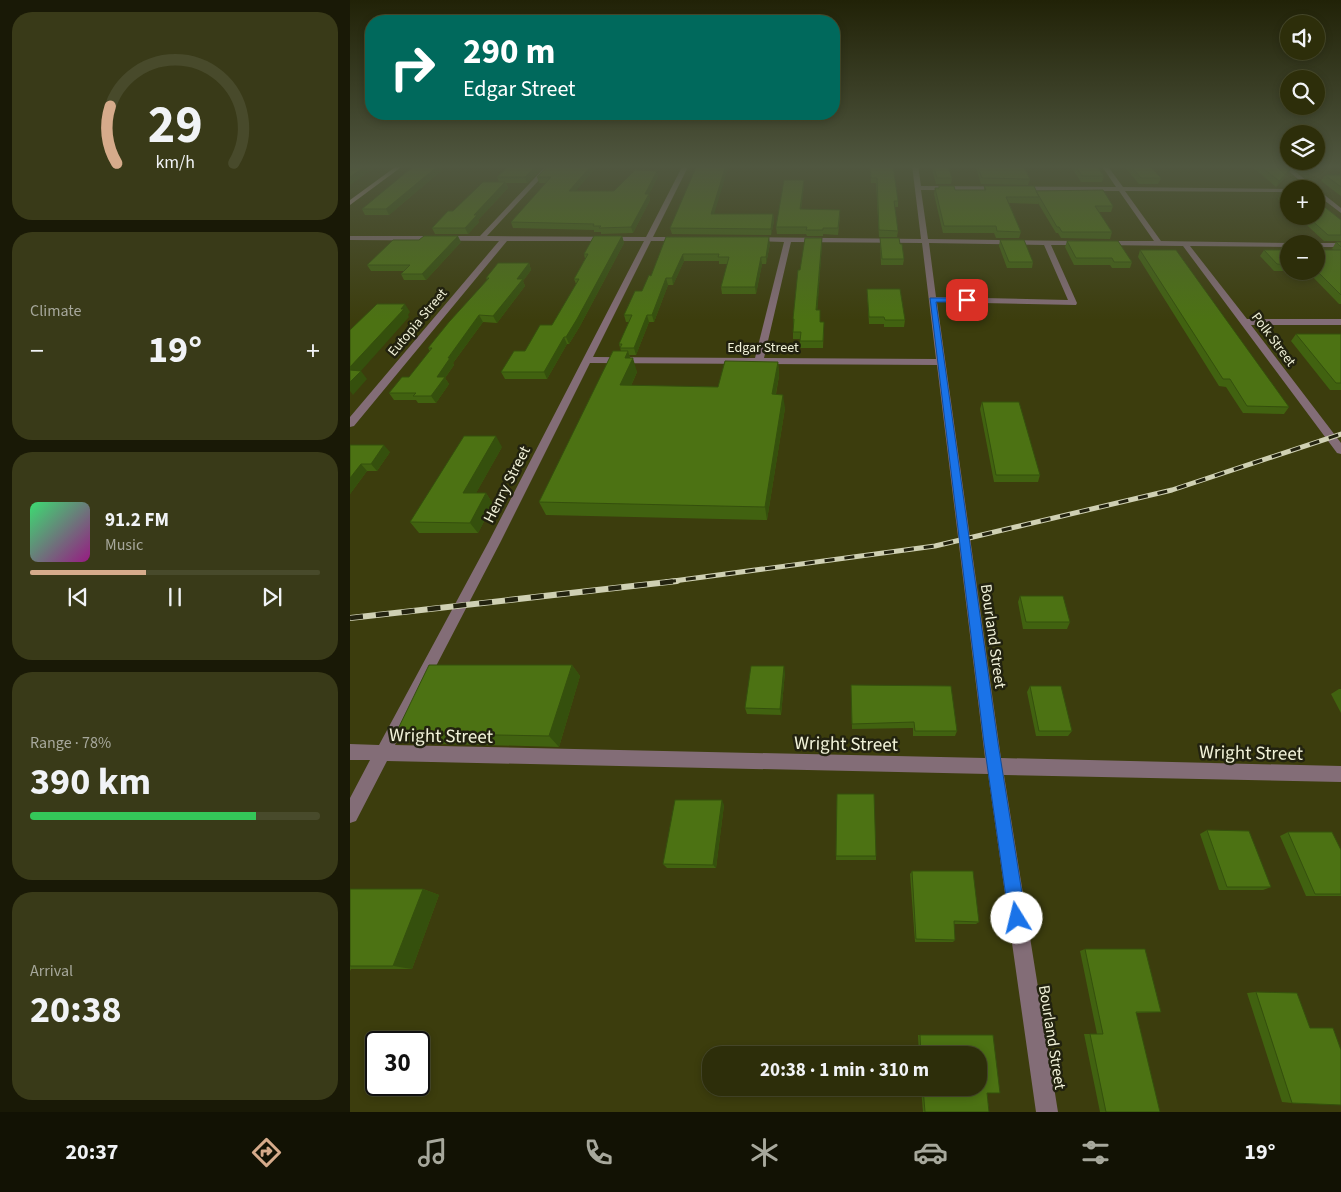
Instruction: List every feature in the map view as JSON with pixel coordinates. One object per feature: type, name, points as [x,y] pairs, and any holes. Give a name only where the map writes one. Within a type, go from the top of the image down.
[{"type":"street","points":[[482,238],[502,217]]},
{"type":"street","name":"Henry Street","points":[[350,815],[494,543],[660,217]]},
{"type":"street","name":"Bourland Street","points":[[922,217],[994,766],[1047,1112]]},
{"type":"street","points":[[1140,217],[1159,244]]},
{"type":"street","points":[[350,238],[690,239]]},
{"type":"street","name":"Eutopia Street","points":[[350,424],[505,238]]},
{"type":"street","points":[[739,239],[1280,244]]},
{"type":"street","points":[[760,361],[788,240]]},
{"type":"street","points":[[932,299],[1073,303],[1046,242]]},
{"type":"street","name":"Polk Street","points":[[1185,244],[1341,450]]},
{"type":"street","points":[[1325,245],[1341,245]]},
{"type":"street","points":[[1245,322],[1341,322]]},
{"type":"street","name":"Edgar Street","points":[[587,360],[940,362]]},
{"type":"street","name":"Wright Street","points":[[350,752],[1341,774]]},
{"type":"building","points":[[442,217],[475,217],[465,228],[432,228]]},
{"type":"building","points":[[516,217],[637,217],[631,227],[599,228],[601,226],[593,226],[594,224],[511,222]]},
{"type":"building","points":[[675,217],[773,217],[771,229],[670,228]]},
{"type":"building","points":[[778,217],[839,217],[838,228],[806,230],[807,227],[776,227]]},
{"type":"building","points":[[878,217],[896,217],[898,231],[879,230]]},
{"type":"building","points":[[942,217],[1015,217],[1021,232],[997,231],[996,226],[944,226]]},
{"type":"building","points":[[1051,217],[1102,217],[1112,232],[1062,232]]},
{"type":"building","points":[[1325,217],[1337,217],[1341,220],[1341,235],[1328,235],[1317,225],[1325,225]]},
{"type":"building","points":[[424,236],[458,236],[422,274],[401,274],[410,265],[367,265],[393,240],[419,240]]},
{"type":"building","points":[[594,236],[622,236],[577,319],[566,337],[564,337],[544,372],[501,372],[514,351],[525,351],[540,325],[552,325],[579,279],[574,279],[588,254],[584,254]]},
{"type":"building","points":[[666,237],[769,237],[766,257],[761,257],[755,287],[721,287],[729,257],[718,257],[719,254],[683,254],[672,278],[666,278],[652,315],[647,315],[634,348],[620,348],[622,344],[619,344],[632,315],[624,315],[635,291],[642,291],[649,275],[651,276]]},
{"type":"building","points":[[805,238],[822,238],[816,310],[820,310],[820,322],[824,322],[823,341],[800,341],[801,332],[793,332],[798,270],[800,270]]},
{"type":"building","points":[[880,238],[899,238],[900,244],[902,244],[904,259],[882,259]]},
{"type":"building","points":[[1000,240],[1024,240],[1033,262],[1009,262]]},
{"type":"building","points":[[1067,241],[1118,241],[1132,262],[1114,262],[1112,258],[1076,258]]},
{"type":"building","points":[[1140,250],[1176,250],[1289,407],[1247,406],[1230,379],[1223,379]]},
{"type":"building","points":[[1264,250],[1280,250],[1280,264],[1277,264]]},
{"type":"building","points":[[1325,250],[1341,250],[1341,295],[1325,279]]},
{"type":"building","points":[[498,263],[529,263],[517,279],[523,279],[493,316],[479,315],[448,358],[450,358],[437,377],[445,377],[431,396],[413,396],[416,393],[389,393],[402,377],[409,377],[432,348],[428,348],[489,278],[486,278]]},
{"type":"building","points":[[867,289],[900,289],[905,320],[885,320],[884,317],[869,317]]},
{"type":"building","points":[[377,304],[405,304],[401,309],[404,309],[350,367],[350,330]]},
{"type":"building","points":[[1296,334],[1341,334],[1341,383],[1336,383]]},
{"type":"building","points":[[613,351],[628,351],[625,358],[633,358],[620,385],[718,387],[725,361],[778,362],[772,394],[783,395],[765,507],[539,502]]},
{"type":"building","points":[[350,370],[361,371],[350,382]]},
{"type":"building","points":[[982,402],[1019,402],[1040,475],[996,475]]},
{"type":"building","points":[[464,436],[496,436],[463,493],[486,493],[470,523],[410,522]]},
{"type":"building","points":[[350,445],[384,445],[371,464],[361,464],[350,478]]},
{"type":"building","points":[[1020,596],[1063,596],[1070,622],[1026,622]]},
{"type":"building","points":[[429,665],[572,665],[549,736],[396,733]]},
{"type":"building","points":[[751,666],[784,666],[780,709],[745,708]]},
{"type":"building","points":[[851,685],[951,686],[957,731],[915,731],[914,722],[852,724]]},
{"type":"building","points":[[1030,686],[1061,686],[1072,731],[1039,731]]},
{"type":"building","points":[[837,794],[874,794],[876,856],[836,856]]},
{"type":"building","points":[[675,800],[722,800],[713,865],[663,864]]},
{"type":"building","points":[[1207,830],[1249,831],[1271,887],[1227,887]]},
{"type":"building","points":[[1288,832],[1332,832],[1341,850],[1341,894],[1315,894]]},
{"type":"building","points":[[912,871],[973,871],[979,922],[954,921],[955,940],[916,939]]},
{"type":"building","points":[[350,889],[423,889],[393,966],[350,966]]},
{"type":"building","points":[[1085,949],[1145,949],[1161,1012],[1136,1012],[1160,1112],[1106,1112],[1090,1034],[1103,1034]]},
{"type":"building","points":[[1256,992],[1297,993],[1310,1028],[1333,1028],[1341,1050],[1341,1105],[1292,1103]]},
{"type":"building","points":[[920,1035],[993,1035],[1000,1093],[987,1093],[987,1046],[921,1046]]},
{"type":"building","points":[[987,1093],[989,1112],[925,1112],[924,1096],[987,1096]]},
{"type":"railway","points":[[666,582],[935,546],[1172,490],[1341,434]]},
{"type":"railway","points":[[350,618],[677,581]]},
{"type":"route","points":[[967,300],[932,299],[991,743],[1017,918]]}]
